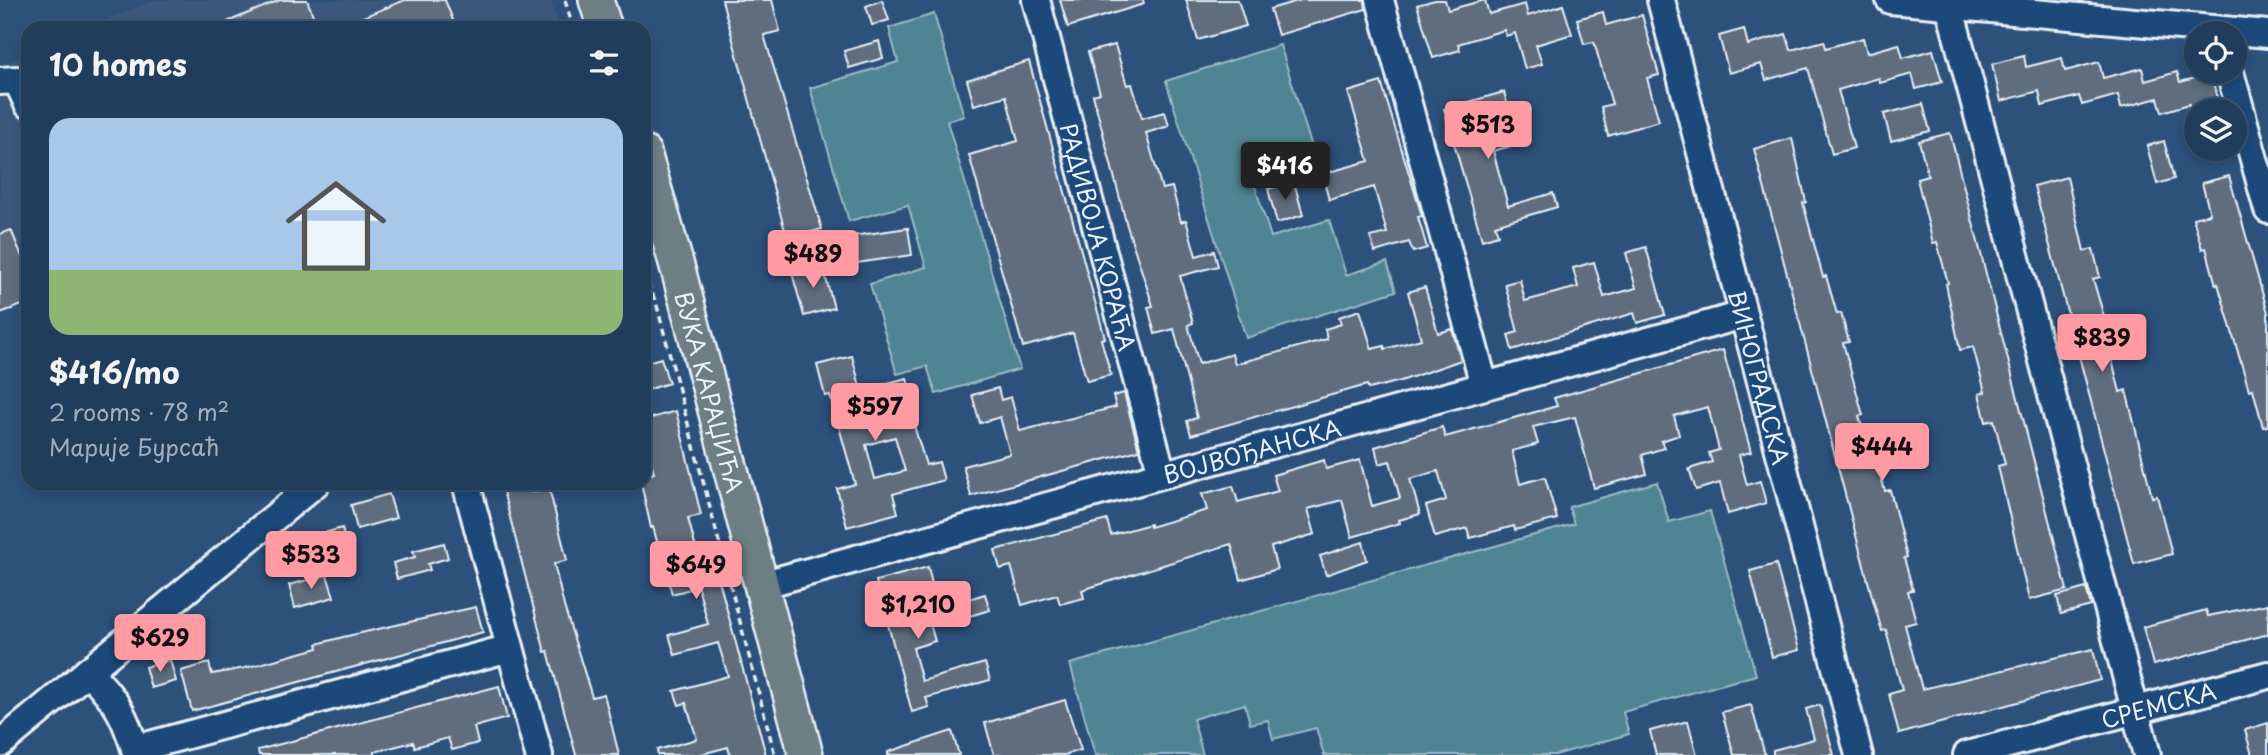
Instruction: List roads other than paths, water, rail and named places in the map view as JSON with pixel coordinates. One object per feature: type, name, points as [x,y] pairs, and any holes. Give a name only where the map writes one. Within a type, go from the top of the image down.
[{"type":"main road","points":[[596,0],[604,21]]},
{"type":"main road","name":"ВУКА КАРАЏИЋА","points":[[651,206],[761,585],[806,755]]},
{"type":"street","name":"РАДИВОЈА КОРАЋА","points":[[1036,0],[1162,474]]},
{"type":"street","points":[[1380,0],[1484,385]]},
{"type":"street","name":"ВИНОГРАДСКА","points":[[1661,0],[1859,755]]},
{"type":"street","points":[[1890,0],[2184,28]]},
{"type":"street","points":[[1949,5],[2147,755]]},
{"type":"street","points":[[2247,33],[2268,34]]},
{"type":"street","points":[[0,81],[17,80],[21,89]]},
{"type":"street","points":[[2233,84],[2268,210]]},
{"type":"street","name":"ВОЈВОЂАНСКА","points":[[761,585],[1743,316]]},
{"type":"street","points":[[0,744],[308,490]]},
{"type":"street","points":[[468,490],[539,755]]},
{"type":"street","points":[[88,671],[121,708],[136,752],[510,648]]},
{"type":"street","name":"СРЕМСКА","points":[[1967,755],[2268,675]]}]
